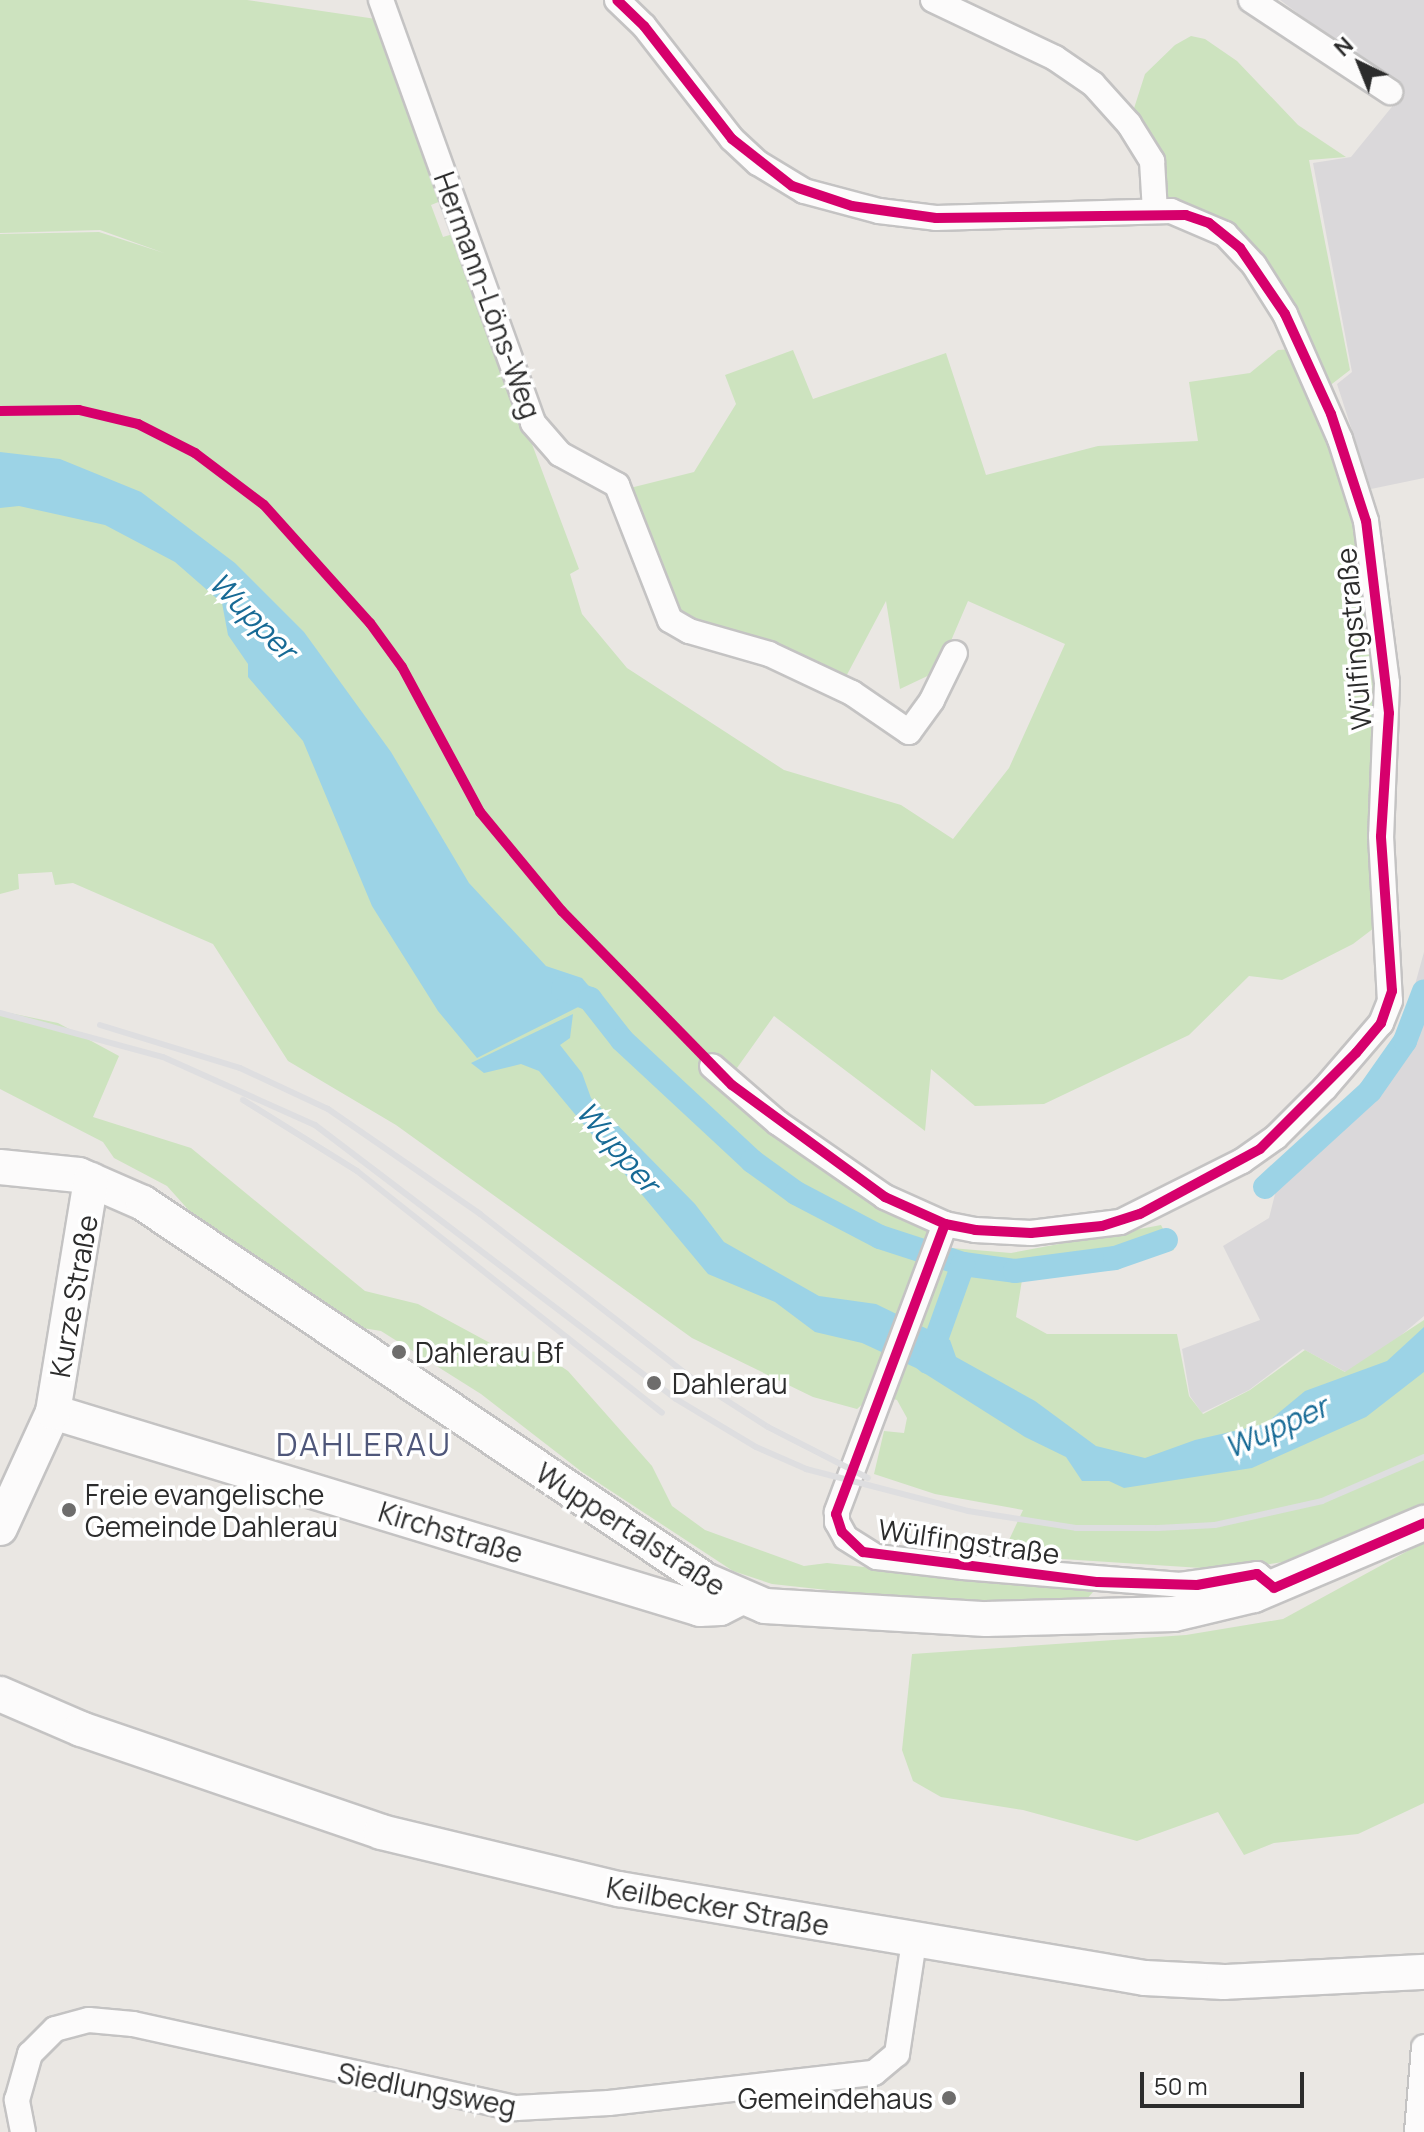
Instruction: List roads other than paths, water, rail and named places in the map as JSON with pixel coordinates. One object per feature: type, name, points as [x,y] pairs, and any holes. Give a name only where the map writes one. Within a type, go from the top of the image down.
[{"type":"main road","name":"Wuppertalstraße","points":[[0,1167],[91,1180],[161,1214],[381,1367],[740,1598],[825,1613],[1123,1618],[1222,1605],[1274,1588],[1424,1523]]},
{"type":"main road","name":"Kurze Straße","points":[[53,1412],[91,1180]]},
{"type":"main road","points":[[0,1528],[53,1412]]},
{"type":"main road","name":"Kirchstraße","points":[[53,1412],[700,1609],[720,1608],[740,1598]]},
{"type":"main road","name":"Keilbecker Straße","points":[[0,1677],[35,1711]]},
{"type":"main road","name":"Keilbecker Straße","points":[[0,1694],[35,1711],[381,1832],[619,1889],[1102,1973],[1188,1981],[1424,1972]]},
{"type":"street","name":"Hermann-Löns-Weg","points":[[381,0],[533,423],[560,454],[617,485],[670,620],[689,631],[769,654],[852,693],[909,732],[955,653]]},
{"type":"street","name":"Wülfingstraße","points":[[617,0],[644,26],[732,139],[758,163],[804,191],[866,209],[936,218],[1155,211],[1209,223],[1254,265],[1285,314],[1350,466],[1366,521],[1387,683],[1381,836],[1392,991],[1381,1023],[1276,1137],[1153,1207],[1111,1224],[1031,1233],[943,1231],[821,1155],[712,1066]]},
{"type":"street","points":[[933,0],[1055,58],[1093,84],[1129,124],[1152,161],[1155,211]]},
{"type":"street","points":[[1251,0],[1390,92]]},
{"type":"street","name":"Wülfingstraße","points":[[943,1231],[836,1514],[842,1532],[863,1552],[1124,1583],[1197,1585],[1257,1574],[1274,1588]]},
{"type":"street","name":"Siedlungsweg","points":[[23,2132],[18,2088],[30,2054],[55,2029],[89,2020],[133,2024],[516,2108],[609,2103],[874,2073],[892,2061],[899,2047],[914,1942]]},
{"type":"street","points":[[1417,2132],[1424,2047]]},
{"type":"water","name":"Wupper","points":[[0,452],[60,459],[141,492],[235,563],[304,632],[391,752],[469,883],[546,966],[582,978],[598,997],[477,1058],[438,1011],[372,906],[303,741],[248,677],[248,664],[228,635],[222,603],[175,562],[105,525],[19,506],[0,508]]},
{"type":"water","name":"Wupper","points":[[573,1014],[570,1038],[560,1045],[582,1073],[591,1098],[695,1204],[724,1242],[819,1296],[876,1304],[950,1340],[956,1357],[1035,1401],[1096,1446],[1145,1458],[1195,1440],[1265,1424],[1305,1391],[1387,1361],[1424,1327],[1424,1372],[1366,1417],[1252,1468],[1124,1488],[1109,1481],[1082,1481],[1066,1457],[1025,1437],[916,1368],[862,1343],[815,1332],[775,1302],[708,1274],[539,1071],[521,1064],[484,1073],[471,1063]]},
{"type":"waterway","points":[[563,989],[590,999],[622,1040],[752,1161],[796,1193],[880,1237],[963,1264],[1015,1271],[1115,1258],[1166,1240]]},
{"type":"waterway","points":[[1265,1187],[1370,1091],[1405,1041],[1424,991]]},
{"type":"waterway","points":[[928,1362],[963,1264]]},
{"type":"railway","points":[[0,1013],[163,1057],[315,1125],[676,1399],[756,1447],[806,1469],[968,1511],[1076,1528],[1158,1528],[1215,1525],[1322,1501],[1424,1457]]},
{"type":"railway","points":[[100,1025],[240,1068],[328,1109],[480,1214],[693,1379],[768,1427],[868,1478]]},
{"type":"railway","points":[[243,1100],[357,1171],[662,1413]]},
{"type":"place","name":"Dahlerau Bf","points":[[399,1352]]},
{"type":"place","name":"Dahlerau","points":[[654,1383]]},
{"type":"place","name":"Freie evangelische Gemeinde Dahlerau","points":[[69,1510]]},
{"type":"place","name":"Gemeindehaus","points":[[949,2098]]},
{"type":"district","name":"DAHLERAU","points":[[364,1444]]}]
